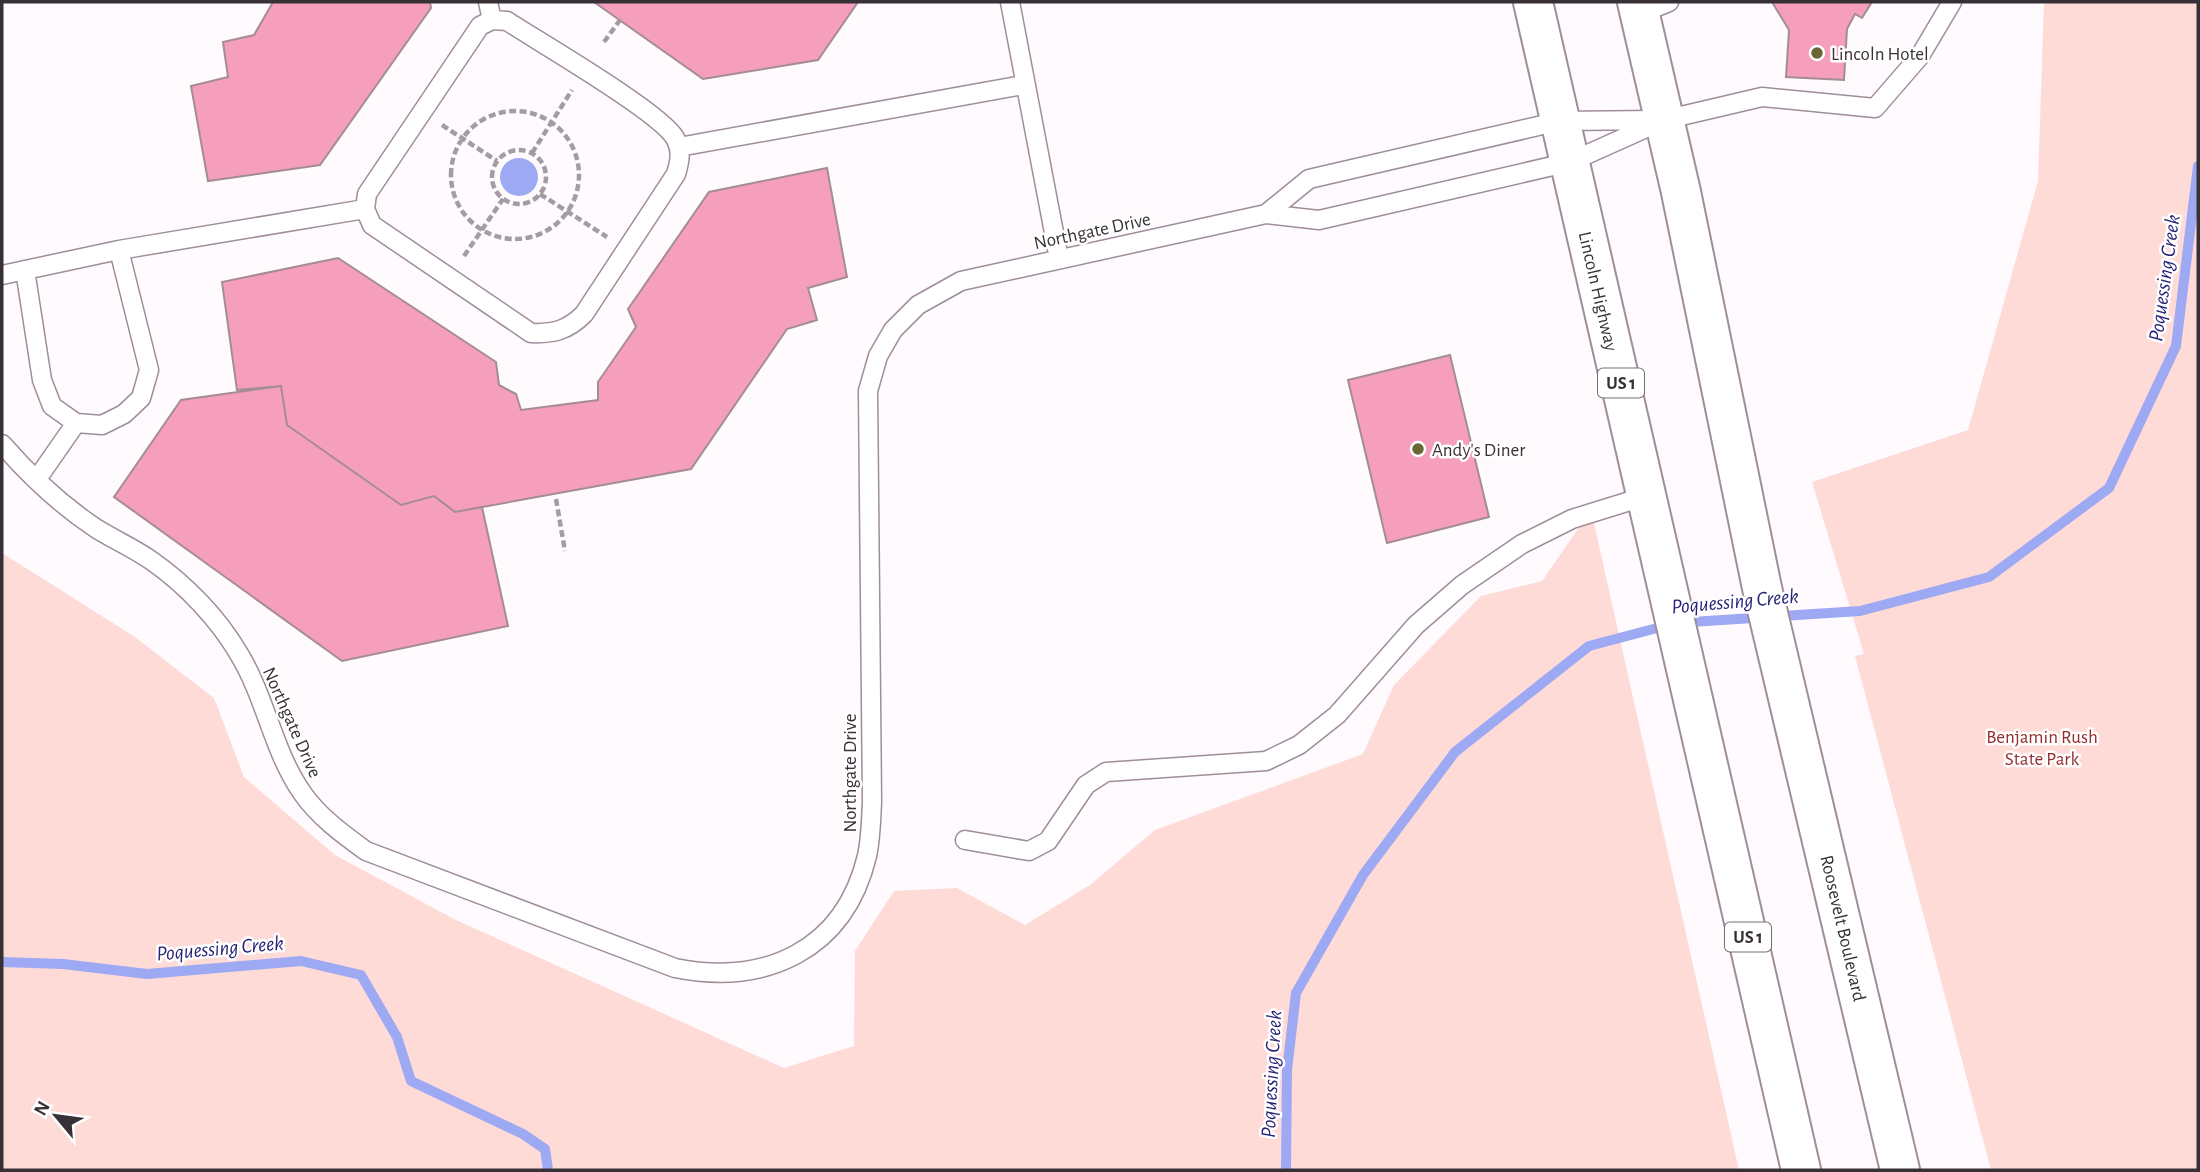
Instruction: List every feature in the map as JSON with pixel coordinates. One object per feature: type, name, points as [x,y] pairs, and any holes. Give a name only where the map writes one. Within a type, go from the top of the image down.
[{"type":"highway","name":"Lincoln Highway","points":[[1533,2],[1801,1170]]},
{"type":"highway","points":[[1649,6],[1664,120]]},
{"type":"highway","name":"Roosevelt Boulevard","points":[[1664,120],[1762,587],[1900,1170]]},
{"type":"lane","points":[[1010,2],[1015,20],[1023,85],[1059,260]]},
{"type":"lane","points":[[1664,120],[1762,97],[1875,108],[1920,56],[1952,2]]},
{"type":"lane","points":[[490,11],[647,113],[673,135],[679,147],[680,162],[676,174],[584,314],[572,326],[552,334],[531,333],[372,225],[365,209],[367,194],[490,11]]},
{"type":"lane","points":[[679,147],[1023,85]]},
{"type":"lane","name":"Northgate Drive","points":[[1266,214],[1310,179],[1560,121],[1664,120]]},
{"type":"lane","name":"Northgate Drive","points":[[2,444],[61,502],[151,561],[202,605],[239,653],[270,718],[289,772],[304,796],[340,832],[366,851],[675,968],[708,974],[745,973],[789,959],[816,941],[854,894],[866,858],[872,802],[866,425],[868,391],[878,356],[893,330],[918,305],[961,281],[1266,214],[1318,220],[1570,162],[1664,120]]},
{"type":"lane","points":[[2,275],[119,250],[365,209]]},
{"type":"lane","points":[[24,270],[42,380],[52,406],[76,422],[102,425],[124,414],[141,398],[149,370],[119,250]]},
{"type":"lane","points":[[37,479],[76,422]]},
{"type":"lane","points":[[965,840],[1029,851],[1048,841],[1086,785],[1106,772],[1266,761],[1298,745],[1336,715],[1416,625],[1462,585],[1522,544],[1559,525],[1646,496]]},
{"type":"path","points":[[604,42],[620,20]]},
{"type":"path","points":[[532,153],[584,72]]},
{"type":"path","points":[[514,111],[534,113],[552,122],[567,136],[576,154],[580,174],[577,194],[568,212],[555,226],[538,236],[519,240],[500,238],[481,230],[460,208],[451,178],[453,158],[462,139],[476,124],[494,114],[514,111]]},
{"type":"path","points":[[422,112],[497,161]]},
{"type":"path","points":[[517,150],[532,153],[544,167],[546,176],[540,194],[518,204],[503,199],[493,185],[493,169],[497,161],[517,150]]},
{"type":"path","points":[[540,194],[626,250]]},
{"type":"path","points":[[450,278],[503,199]]},
{"type":"path","points":[[556,499],[565,551]]},
{"type":"green space","name":"Benjamin Rush State Park","points":[[2044,2],[2198,2],[2198,1170],[1991,1170],[1855,656],[1864,654],[1812,482],[1968,430],[2038,181]]},
{"type":"green space","points":[[1591,510],[1739,1170],[2,1170],[2,553],[135,637],[214,698],[244,777],[335,855],[454,919],[784,1068],[854,1046],[855,951],[894,891],[957,888],[1025,925],[1090,885],[1155,830],[1363,754],[1394,685],[1481,596],[1542,581]]},
{"type":"water","points":[[519,158],[532,164],[538,177],[532,190],[519,196],[506,190],[500,177],[506,164]]},
{"type":"building","points":[[273,2],[430,2],[431,8],[320,165],[208,181],[191,86],[228,77],[223,42],[254,35]]},
{"type":"building","points":[[594,2],[858,2],[818,60],[703,79]]},
{"type":"building","name":"Lincoln Hotel","points":[[1772,2],[1872,2],[1862,18],[1855,14],[1847,29],[1844,80],[1786,77],[1789,30]]},
{"type":"building","points":[[827,168],[847,277],[808,288],[817,320],[787,329],[691,469],[455,512],[434,496],[401,505],[287,425],[281,386],[237,390],[222,282],[338,258],[496,362],[499,385],[516,394],[521,410],[598,400],[598,382],[636,327],[628,309],[709,192]]},
{"type":"building","name":"Andy's Diner","points":[[1450,355],[1489,517],[1387,543],[1348,380]]},
{"type":"building","points":[[281,386],[287,425],[401,505],[434,496],[455,512],[482,507],[508,626],[342,661],[114,497],[181,400]]},
{"type":"waterway","name":"Poquessing Creek","points":[[1286,1170],[1287,1070],[1296,993],[1363,875],[1455,752],[1589,646],[1676,623],[1860,611],[1989,577],[2109,488],[2176,346],[2198,166]]},
{"type":"waterway","name":"Poquessing Creek","points":[[2,962],[63,964],[147,974],[301,961],[361,975],[397,1037],[411,1081],[523,1134],[545,1149],[548,1170]]},
{"type":"place","name":"Lincoln Hotel","points":[[1817,53]]},
{"type":"place","name":"Andy's Diner","points":[[1418,449]]}]
